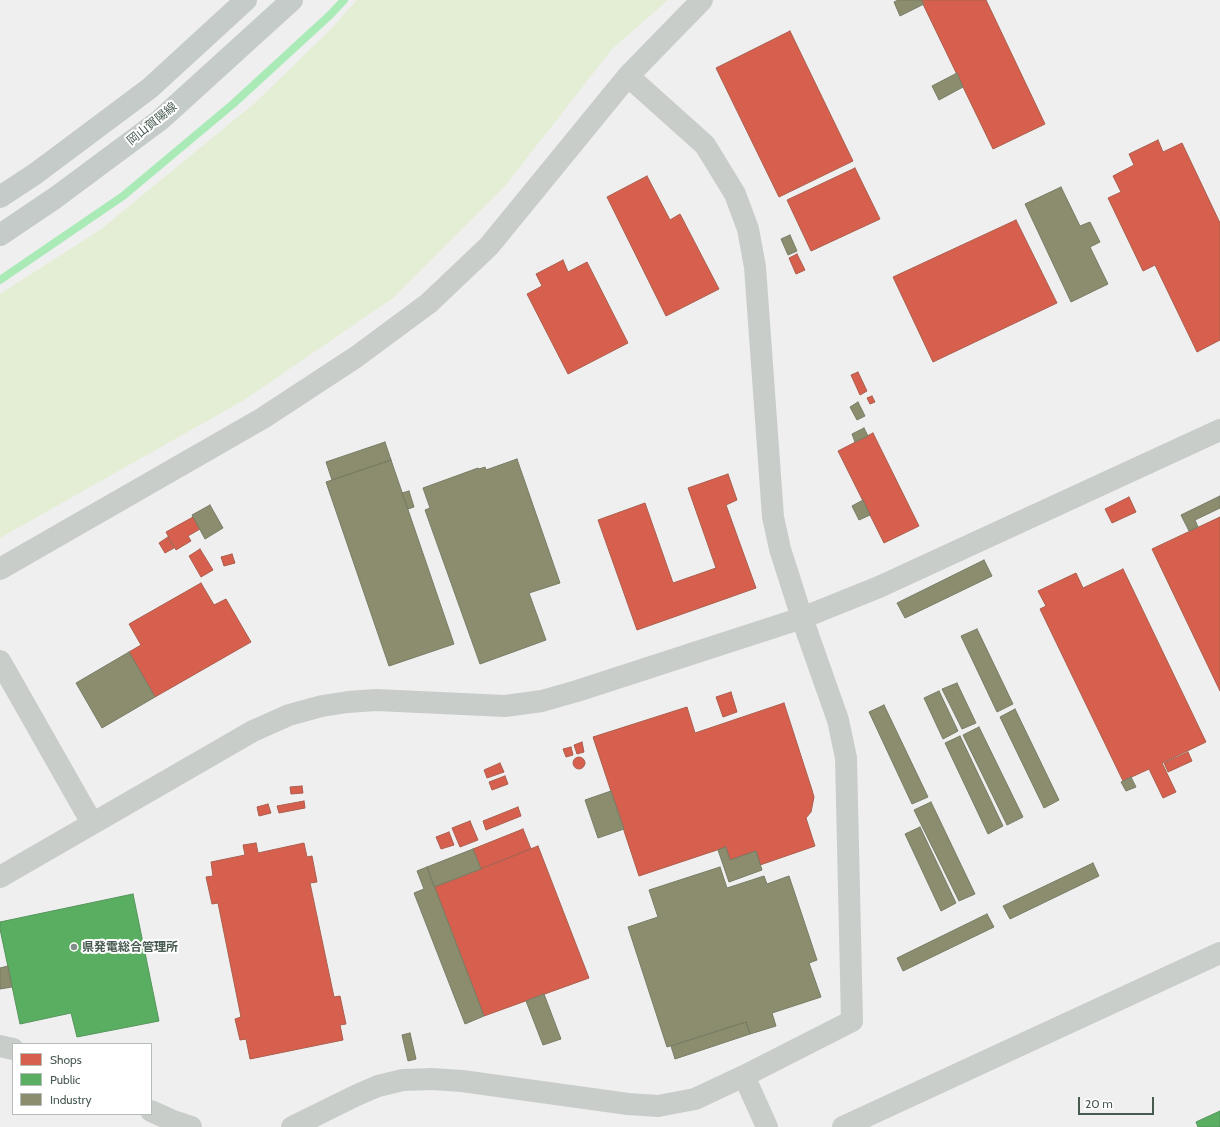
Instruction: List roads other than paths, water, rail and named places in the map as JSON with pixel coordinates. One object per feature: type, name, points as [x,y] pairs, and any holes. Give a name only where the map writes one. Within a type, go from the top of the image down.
[{"type":"main road","points":[[0,197],[35,174],[150,88],[246,0]]},
{"type":"main road","name":"岡山賀陽線","points":[[0,235],[55,198],[160,120],[292,0]]},
{"type":"street","points":[[0,569],[263,418],[356,357],[428,303],[489,246],[628,76],[702,0]]},
{"type":"street","points":[[292,1127],[378,1086],[403,1080],[432,1079],[462,1082],[628,1104],[658,1106],[696,1099],[852,1021],[846,758],[838,720],[802,618],[780,549],[773,518],[756,266],[748,229],[735,194],[705,145],[628,76]]},
{"type":"street","points":[[0,877],[253,731],[289,715],[322,706],[376,700],[505,706],[542,701],[577,691],[802,618],[879,587],[1220,430]]},
{"type":"street","points":[[0,661],[92,823]]},
{"type":"street","points":[[843,1127],[1220,953]]},
{"type":"street","points":[[0,1046],[12,1049]]},
{"type":"street","points":[[744,1076],[767,1127]]},
{"type":"street","points":[[152,1111],[191,1127]]},
{"type":"waterway","points":[[0,280],[123,196],[233,104],[330,15],[344,0]]},
{"type":"place","name":"県発電総合管理所","points":[[74,947]]}]
